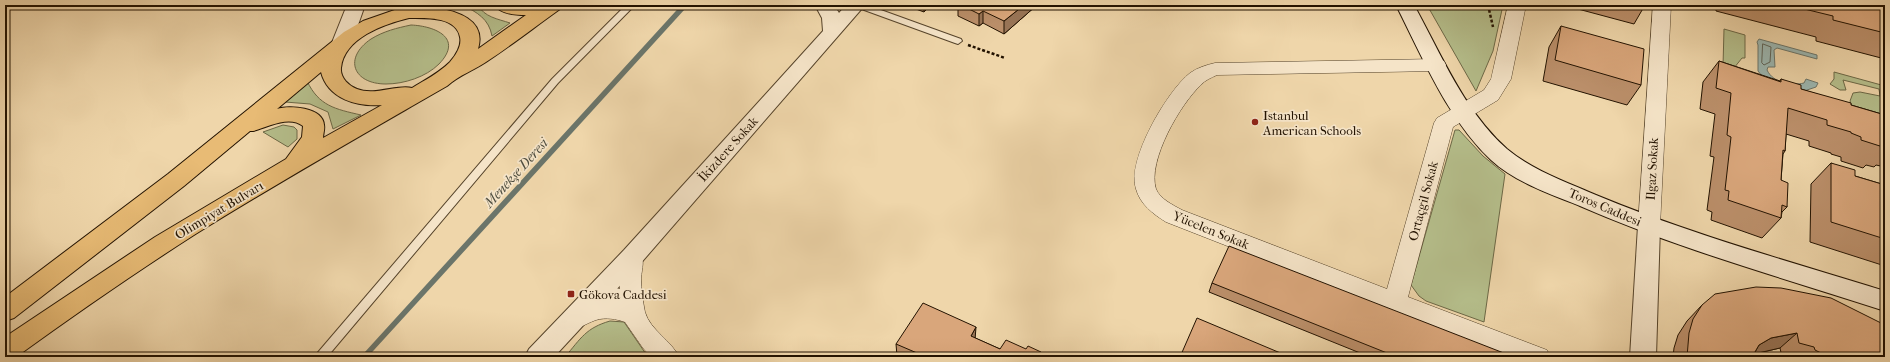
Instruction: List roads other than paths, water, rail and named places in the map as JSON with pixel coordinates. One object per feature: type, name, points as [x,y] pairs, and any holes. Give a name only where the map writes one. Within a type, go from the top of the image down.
[{"type":"main road","points":[[504,5],[513,9],[528,9],[545,5]]},
{"type":"main road","points":[[341,45],[332,60],[331,74],[337,86],[351,94],[371,99],[394,98],[418,92],[440,81],[483,55],[554,5]]},
{"type":"main road","points":[[5,311],[232,134],[354,34],[371,24],[414,7],[447,14],[461,21],[469,30],[471,42],[467,56],[456,69],[440,81]]},
{"type":"main road","name":"Olimpiyat Bulvarı","points":[[5,351],[145,256],[290,167],[440,81]]},
{"type":"main road","points":[[232,134],[260,120],[283,114],[304,115],[314,124],[312,139],[290,167]]},
{"type":"street","points":[[341,45],[356,5]]},
{"type":"street","points":[[824,5],[833,23],[832,33]]},
{"type":"street","points":[[834,5],[856,7]]},
{"type":"street","name":"Toros Caddesi","points":[[1406,5],[1437,65],[1464,112],[1500,155],[1525,171],[1599,206],[1649,226],[1885,301]]},
{"type":"street","name":"Ortaçgil Sokak","points":[[1395,302],[1444,123],[1491,95],[1501,78],[1517,5]]},
{"type":"street","name":"Ilgaz Sokak","points":[[1643,357],[1662,5]]},
{"type":"street","name":"İkizdere Sokak","points":[[599,293],[856,7]]},
{"type":"street","name":"Yücelen Sokak","points":[[1437,65],[1215,70],[1204,73],[1192,82],[1181,95],[1168,115],[1152,149],[1144,174],[1146,188],[1154,204],[1174,216],[1538,357]]},
{"type":"street","points":[[632,257],[630,279],[634,316]]},
{"type":"street","points":[[538,357],[599,293],[613,296],[624,301],[651,341],[667,357]]},
{"type":"street","points":[[574,319],[605,308],[615,309],[634,316]]},
{"type":"lane","points":[[320,357],[555,81],[631,5]]},
{"type":"lane","points":[[856,7],[958,41]]},
{"type":"water","points":[[1759,39],[1817,55],[1817,59],[1777,48],[1774,50],[1775,67],[1768,67],[1767,70],[1778,81],[1789,84],[1799,84],[1804,83],[1806,79],[1818,83],[1816,87],[1804,91],[1762,76],[1758,71],[1757,42]]},
{"type":"waterway","name":"Menekşe Deresi","points":[[364,357],[685,5]]},
{"type":"place","name":"Istanbul American Schools","points":[[1255,122]]},
{"type":"place","name":"Gökova Caddesi","points":[[571,294]]}]
